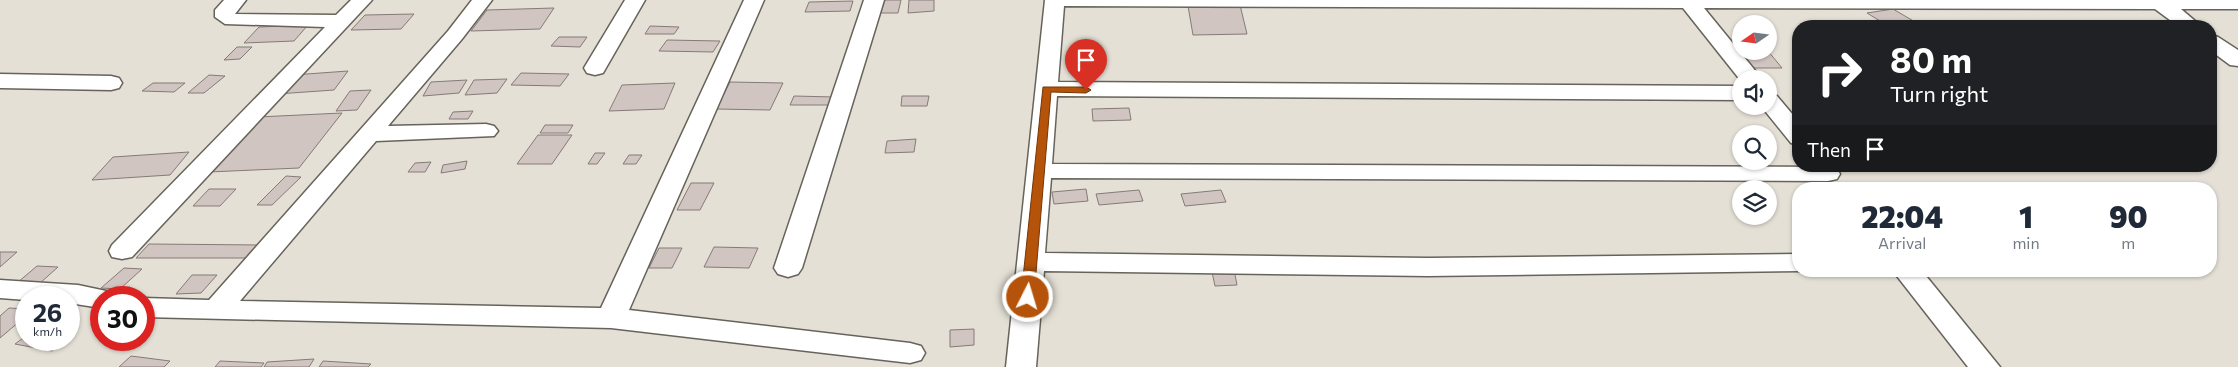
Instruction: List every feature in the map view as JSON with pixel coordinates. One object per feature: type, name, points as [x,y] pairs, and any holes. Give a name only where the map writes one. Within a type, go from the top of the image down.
[{"type":"street","points":[[236,0],[225,10],[225,17],[232,20],[341,22]]},
{"type":"street","points":[[122,251],[362,0]]},
{"type":"street","points":[[217,310],[455,35],[482,0]]},
{"type":"street","points":[[595,68],[634,0]]},
{"type":"street","points":[[611,318],[754,0]]},
{"type":"street","points":[[788,268],[874,0]]},
{"type":"street","points":[[1021,367],[1055,0],[2238,3]]},
{"type":"street","points":[[1688,1],[1744,70]]},
{"type":"street","points":[[2157,2],[2182,20]]},
{"type":"street","points":[[2217,45],[2238,60]]},
{"type":"street","points":[[0,81],[111,83]]},
{"type":"street","points":[[1046,89],[1732,93]]},
{"type":"street","points":[[1777,111],[1792,129]]},
{"type":"street","points":[[368,134],[486,131]]},
{"type":"street","points":[[1039,171],[1830,176]]},
{"type":"street","points":[[1031,262],[1428,267],[1792,264]]},
{"type":"street","points":[[1912,277],[1985,367]]},
{"type":"street","points":[[0,289],[78,294],[90,297]]},
{"type":"street","points":[[155,308],[611,318],[910,353]]},
{"type":"building","points":[[882,0],[901,0],[898,13],[878,13]]},
{"type":"building","points":[[909,0],[934,0],[934,11],[908,13]]},
{"type":"building","points":[[853,1],[850,11],[805,12],[809,2]]},
{"type":"building","points":[[1240,5],[1247,34],[1193,35],[1188,6]]},
{"type":"building","points":[[554,8],[540,29],[471,31],[487,10]]},
{"type":"building","points":[[1893,9],[1912,20],[1878,20],[1867,13]]},
{"type":"building","points":[[414,14],[401,29],[351,30],[365,15]]},
{"type":"building","points":[[308,25],[294,41],[244,43],[259,27]]},
{"type":"building","points":[[650,26],[679,27],[674,34],[645,34]]},
{"type":"building","points":[[559,37],[587,37],[580,47],[551,46]]},
{"type":"building","points":[[667,40],[720,41],[713,52],[659,51]]},
{"type":"building","points":[[237,47],[252,47],[240,59],[224,60]]},
{"type":"building","points":[[1745,60],[1775,60],[1782,68],[1752,68]]},
{"type":"building","points":[[348,71],[334,90],[277,94],[293,75]]},
{"type":"building","points":[[521,73],[569,74],[560,86],[511,85]]},
{"type":"building","points":[[209,75],[225,76],[204,93],[188,93]]},
{"type":"building","points":[[507,79],[497,93],[465,95],[474,80]]},
{"type":"building","points":[[467,80],[459,93],[423,96],[431,82]]},
{"type":"building","points":[[730,82],[783,83],[770,110],[716,109]]},
{"type":"building","points":[[153,83],[185,83],[174,92],[142,91]]},
{"type":"building","points":[[675,83],[664,109],[609,111],[622,85]]},
{"type":"building","points":[[371,90],[357,110],[336,111],[350,91]]},
{"type":"building","points":[[794,96],[834,97],[831,105],[790,105]]},
{"type":"building","points":[[902,96],[929,96],[927,106],[901,106]]},
{"type":"building","points":[[1129,108],[1131,120],[1093,121],[1092,109]]},
{"type":"building","points":[[473,111],[468,119],[449,119],[453,112]]},
{"type":"building","points":[[342,113],[299,168],[209,172],[258,117]]},
{"type":"building","points":[[545,125],[573,125],[568,133],[540,133]]},
{"type":"building","points":[[538,135],[572,135],[552,164],[517,164]]},
{"type":"building","points":[[916,139],[914,152],[885,153],[887,141]]},
{"type":"building","points":[[189,152],[170,175],[92,180],[113,157]]},
{"type":"building","points":[[595,153],[605,153],[597,164],[588,164]]},
{"type":"building","points":[[629,155],[642,155],[636,164],[623,164]]},
{"type":"building","points":[[467,161],[465,169],[441,173],[443,165]]},
{"type":"building","points":[[431,162],[425,172],[408,172],[415,163]]},
{"type":"building","points":[[286,176],[301,177],[272,205],[257,205]]},
{"type":"building","points":[[691,183],[714,183],[700,210],[677,210]]},
{"type":"building","points":[[209,189],[236,189],[220,206],[193,206]]},
{"type":"building","points":[[1086,189],[1088,201],[1054,204],[1052,192]]},
{"type":"building","points":[[1139,190],[1143,201],[1099,205],[1096,194]]},
{"type":"building","points":[[1221,190],[1226,202],[1185,206],[1181,194]]},
{"type":"building","points":[[149,244],[262,245],[250,258],[136,258]]},
{"type":"building","points":[[714,247],[758,248],[749,268],[704,267]]},
{"type":"building","points":[[659,248],[682,248],[672,268],[649,268]]},
{"type":"building","points":[[0,252],[17,252],[0,267]]},
{"type":"building","points":[[37,266],[58,267],[39,284],[17,283]]},
{"type":"building","points":[[124,268],[142,269],[123,286],[103,286]]},
{"type":"building","points":[[1234,270],[1237,285],[1215,286],[1212,272]]},
{"type":"building","points":[[192,275],[217,275],[201,293],[176,294]]},
{"type":"building","points":[[9,308],[15,308],[15,325],[0,338],[0,316]]},
{"type":"building","points":[[974,329],[974,345],[950,347],[950,330]]},
{"type":"building","points":[[131,356],[170,361],[164,367],[119,367]]},
{"type":"building","points":[[314,359],[309,367],[264,367],[267,362]]},
{"type":"building","points":[[220,361],[264,363],[261,367],[215,367]]},
{"type":"building","points":[[323,361],[371,364],[368,367],[319,367]]},
{"type":"route","points":[[1028,297],[1046,89],[1086,90]]}]
